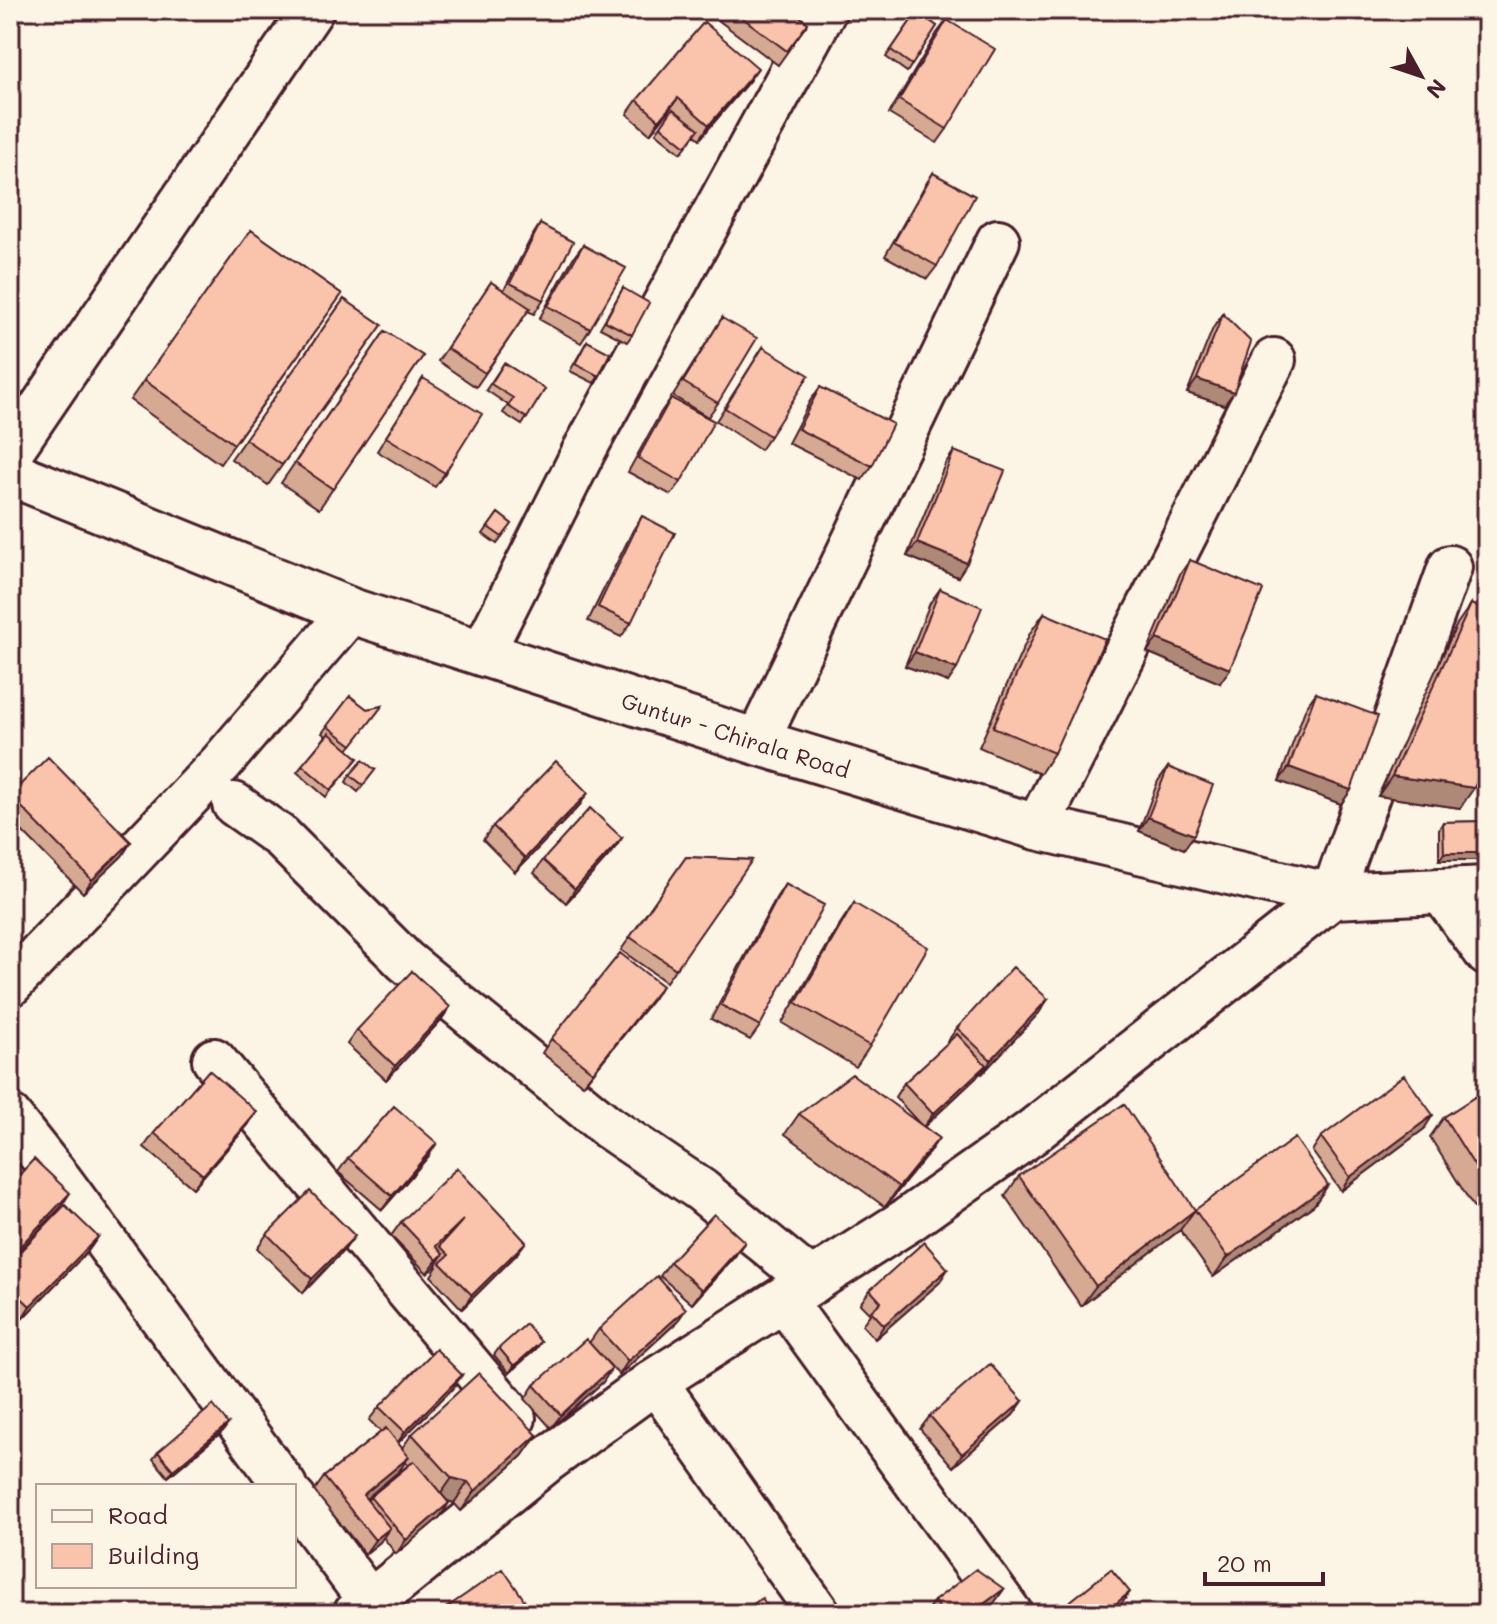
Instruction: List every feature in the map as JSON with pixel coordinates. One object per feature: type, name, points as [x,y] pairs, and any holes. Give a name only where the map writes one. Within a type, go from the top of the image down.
[{"type":"main road","name":"Guntur - Chirala Road","points":[[10,473],[351,611],[757,742],[1037,827],[1332,896],[1487,889]]},
{"type":"main road","points":[[363,1609],[548,1459],[655,1381],[798,1291],[1031,1133],[1332,896]]},
{"type":"street","points":[[10,453],[312,10]]},
{"type":"street","points":[[482,654],[584,451],[825,10]]},
{"type":"street","points":[[757,742],[998,241]]},
{"type":"street","points":[[1037,827],[1274,360]]},
{"type":"street","points":[[1332,896],[1450,567]]},
{"type":"street","points":[[10,985],[221,763],[351,611]]},
{"type":"street","points":[[234,804],[281,837],[405,961],[608,1127],[701,1190],[798,1291],[1011,1614]]},
{"type":"street","points":[[1440,890],[1487,954]]},
{"type":"street","points":[[214,1060],[548,1459]]},
{"type":"street","points":[[10,1117],[61,1181],[284,1484]]},
{"type":"street","points":[[655,1381],[819,1614]]},
{"type":"street","points":[[296,1502],[363,1609]]},
{"type":"building","points":[[732,10],[802,10],[798,15],[808,23],[787,51]]},
{"type":"building","points":[[917,12],[937,26],[912,65],[891,50]]},
{"type":"building","points":[[947,20],[995,49],[947,129],[899,100]]},
{"type":"building","points":[[704,22],[758,68],[709,125],[678,98],[659,120],[637,100]]},
{"type":"building","points":[[673,109],[699,129],[686,146],[661,126]]},
{"type":"building","points":[[933,173],[975,196],[937,266],[894,242]]},
{"type":"building","points":[[540,224],[573,242],[543,300],[510,283]]},
{"type":"building","points":[[251,230],[342,294],[234,444],[144,380]]},
{"type":"building","points":[[583,245],[626,268],[590,329],[548,306]]},
{"type":"building","points":[[491,282],[530,308],[485,373],[447,348]]},
{"type":"building","points":[[623,288],[649,303],[632,335],[605,321]]},
{"type":"building","points":[[344,299],[382,325],[282,465],[245,439]]},
{"type":"building","points":[[1223,314],[1251,342],[1234,392],[1197,379]]},
{"type":"building","points":[[722,318],[757,338],[718,403],[683,382]]},
{"type":"building","points":[[385,331],[423,356],[333,489],[295,463]]},
{"type":"building","points":[[587,341],[610,353],[599,376],[575,364]]},
{"type":"building","points":[[763,347],[809,375],[770,436],[725,408]]},
{"type":"building","points":[[504,363],[545,389],[527,418],[508,406],[513,398],[491,384]]},
{"type":"building","points":[[423,378],[482,414],[445,473],[386,437]]},
{"type":"building","points":[[820,387],[893,424],[872,466],[798,429]]},
{"type":"building","points":[[671,398],[714,421],[681,482],[638,458]]},
{"type":"building","points":[[954,451],[1005,471],[967,563],[917,543]]},
{"type":"building","points":[[498,513],[512,524],[502,537],[488,527]]},
{"type":"building","points":[[642,516],[675,533],[631,623],[598,607]]},
{"type":"building","points":[[1190,560],[1263,590],[1230,669],[1157,639]]},
{"type":"building","points":[[940,589],[982,607],[957,669],[915,652]]},
{"type":"building","points":[[1471,604],[1487,611],[1487,760],[1474,788],[1392,776]]},
{"type":"building","points":[[1044,613],[1105,639],[1054,753],[993,727]]},
{"type":"building","points":[[1316,693],[1378,716],[1351,790],[1289,767]]},
{"type":"building","points":[[350,696],[367,709],[382,706],[352,745],[327,726]]},
{"type":"building","points":[[329,733],[358,758],[331,790],[302,765]]},
{"type":"building","points":[[48,757],[131,842],[92,880],[10,795]]},
{"type":"building","points":[[363,760],[375,770],[363,785],[350,775]]},
{"type":"building","points":[[556,761],[588,793],[525,858],[493,826]]},
{"type":"building","points":[[1168,767],[1213,785],[1194,835],[1148,817]]},
{"type":"building","points":[[590,808],[622,838],[575,889],[543,860]]},
{"type":"building","points":[[1487,821],[1487,853],[1444,853],[1443,822]]},
{"type":"building","points":[[686,857],[752,860],[676,969],[630,937]]},
{"type":"building","points":[[785,884],[824,905],[760,1026],[721,1005]]},
{"type":"building","points":[[854,903],[928,947],[870,1046],[796,1003]]},
{"type":"building","points":[[10,952],[17,958],[10,965]]},
{"type":"building","points":[[620,953],[662,986],[593,1072],[551,1039]]},
{"type":"building","points":[[1013,967],[1048,999],[991,1060],[957,1028]]},
{"type":"building","points":[[412,971],[450,1007],[395,1066],[357,1030]]},
{"type":"building","points":[[957,1034],[986,1065],[933,1114],[904,1083]]},
{"type":"building","points":[[209,1070],[257,1112],[203,1175],[154,1133]]},
{"type":"building","points":[[852,1074],[939,1138],[899,1187],[799,1114]]},
{"type":"building","points":[[1404,1075],[1433,1115],[1350,1177],[1321,1137]]},
{"type":"building","points":[[1487,1089],[1487,1186],[1444,1117]]},
{"type":"building","points":[[1124,1104],[1195,1210],[1096,1286],[1019,1176]]},
{"type":"building","points":[[394,1106],[437,1143],[392,1196],[348,1158]]},
{"type":"building","points":[[1295,1138],[1328,1185],[1228,1257],[1195,1210]]},
{"type":"building","points":[[34,1159],[70,1193],[10,1257],[10,1185]]},
{"type":"building","points":[[457,1168],[526,1242],[472,1295],[440,1263],[449,1255],[440,1246],[463,1220],[436,1246],[443,1254],[437,1260],[401,1222]]},
{"type":"building","points":[[310,1191],[355,1236],[312,1279],[267,1234]]},
{"type":"building","points":[[65,1205],[98,1237],[30,1306],[10,1287],[10,1262]]},
{"type":"building","points":[[714,1214],[745,1242],[702,1290],[670,1262]]},
{"type":"building","points":[[924,1242],[948,1269],[884,1325],[871,1311],[881,1302],[870,1290]]},
{"type":"building","points":[[657,1276],[686,1309],[628,1361],[599,1329]]},
{"type":"building","points":[[526,1324],[541,1342],[514,1366],[499,1348]]},
{"type":"building","points":[[586,1339],[612,1368],[561,1415],[534,1385]]},
{"type":"building","points":[[436,1349],[462,1375],[405,1432],[379,1407]]},
{"type":"building","points":[[990,1364],[1023,1401],[962,1454],[930,1416]]},
{"type":"building","points":[[479,1373],[537,1435],[475,1491],[468,1482],[452,1478],[412,1434]]},
{"type":"building","points":[[213,1405],[228,1424],[173,1470],[158,1452]]},
{"type":"building","points":[[386,1428],[409,1457],[363,1495],[390,1528],[375,1540],[324,1477]]},
{"type":"building","points":[[414,1461],[449,1503],[406,1540],[370,1497]]},
{"type":"building","points":[[503,1569],[534,1614],[437,1614]]},
{"type":"building","points":[[976,1569],[1004,1589],[970,1614],[943,1614],[934,1601]]},
{"type":"building","points":[[1111,1569],[1130,1592],[1103,1614],[1068,1614],[1063,1607]]},
{"type":"building","points":[[762,1598],[773,1614],[739,1614]]}]
